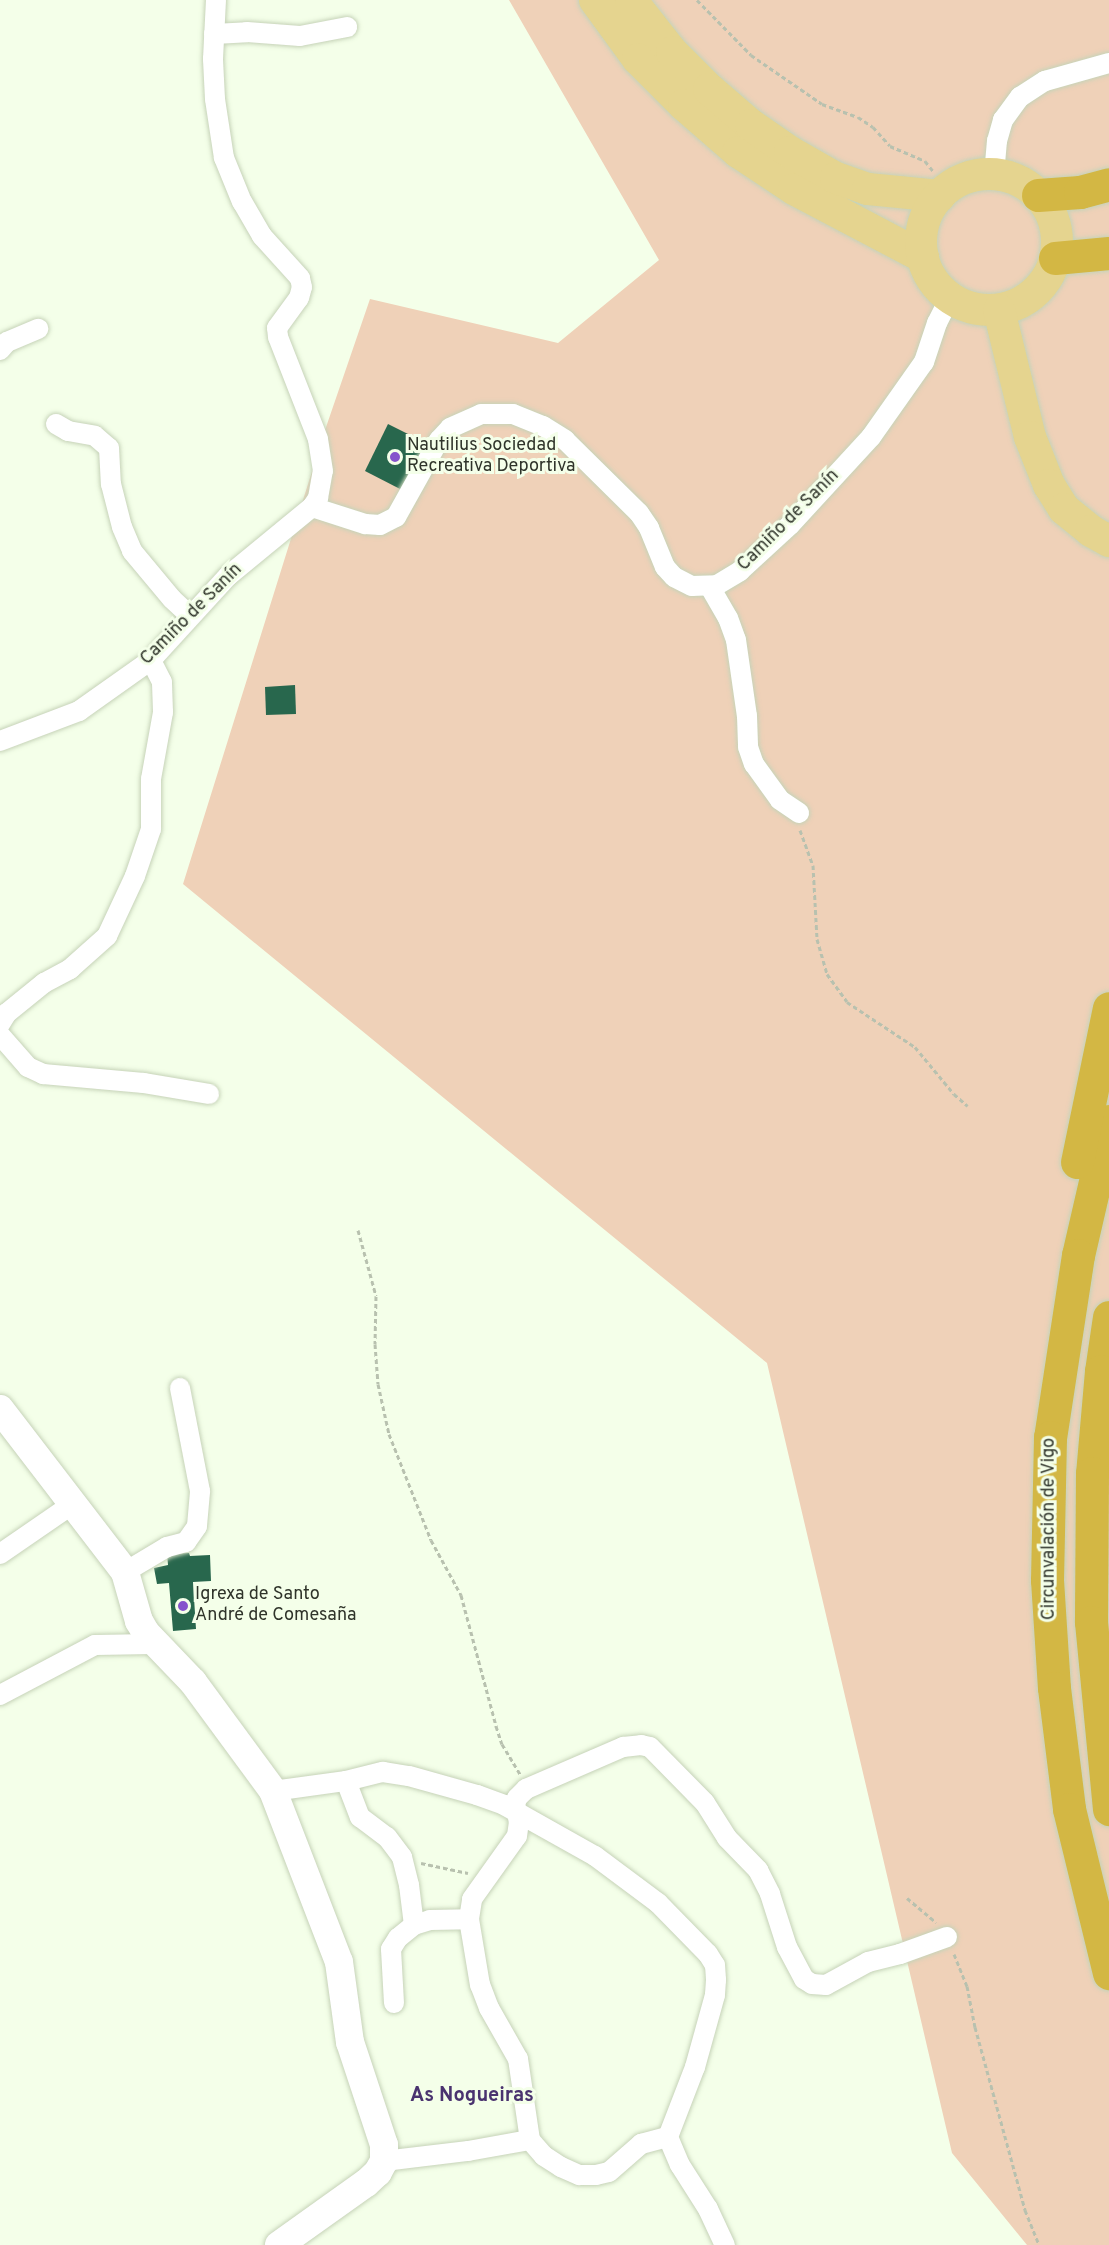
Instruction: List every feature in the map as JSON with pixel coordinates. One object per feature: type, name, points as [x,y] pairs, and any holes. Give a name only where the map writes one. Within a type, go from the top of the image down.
[{"type":"highway","points":[[1038,195],[1080,192],[1109,184]]},
{"type":"highway","points":[[1055,258],[1109,253]]},
{"type":"highway","points":[[1050,1437],[1047,1359],[1071,1189],[1109,1008]]},
{"type":"highway","name":"Circunvalación de Vigo","points":[[1109,1121],[1078,1256],[1050,1437],[1047,1580],[1054,1688],[1069,1809],[1109,1973]]},
{"type":"highway","points":[[1109,1317],[1101,1371],[1092,1473],[1091,1622],[1109,1809]]},
{"type":"main road","points":[[595,0],[638,59],[684,105],[738,152],[794,189],[923,257]]},
{"type":"main road","points":[[631,0],[672,52],[709,89],[752,125],[790,152],[836,178],[868,189],[943,193]]},
{"type":"main road","points":[[994,174],[1025,185],[1038,195],[1051,214],[1056,236],[1055,258],[1048,277],[1035,293],[1018,304],[999,310],[982,310],[950,298],[929,273],[923,257],[921,241],[924,224],[943,193],[969,177],[994,174]]},
{"type":"main road","points":[[999,310],[1030,437],[1049,485],[1064,509],[1091,531],[1109,541]]},
{"type":"street","points":[[216,0],[215,99],[224,158],[242,202],[262,236],[300,278],[302,287],[299,297],[277,328],[278,337],[292,367],[320,447],[323,471],[318,498],[312,507],[365,524],[380,525],[396,517],[439,440],[450,428],[481,414],[513,414],[543,426],[564,440],[639,513],[649,528],[665,567],[674,577],[692,586],[710,587],[728,618],[735,640],[747,716],[748,747],[754,764],[780,800],[799,813]]},
{"type":"street","points":[[214,34],[247,32],[300,36],[347,27]]},
{"type":"street","points":[[994,174],[997,141],[1003,120],[1020,97],[1045,81],[1109,63]]},
{"type":"street","name":"Camiño de Sanín","points":[[710,587],[732,578],[790,525],[871,437],[924,362],[937,323],[950,298]]},
{"type":"street","points":[[0,350],[7,342],[38,329]]},
{"type":"street","points":[[56,424],[68,431],[95,436],[109,448],[111,484],[122,527],[132,551],[171,599],[190,616]]},
{"type":"street","name":"Camiño de Sanín","points":[[0,741],[79,711],[151,660],[228,576],[312,507]]},
{"type":"street","points":[[0,1024],[7,1013],[34,990],[70,969],[107,936],[135,876],[151,829],[151,779],[163,712],[162,682],[151,660]]},
{"type":"street","points":[[0,1035],[28,1067],[43,1074],[144,1083],[209,1094]]},
{"type":"street","points":[[125,1572],[167,1546],[186,1542],[193,1536],[197,1526],[200,1491],[180,1388]]},
{"type":"street","points":[[0,1409],[125,1572],[139,1621],[153,1644],[193,1682],[273,1791],[339,1962],[350,2042],[384,2145],[384,2161],[378,2172],[366,2183],[279,2245]]},
{"type":"street","points":[[0,1554],[74,1503]]},
{"type":"street","points":[[0,1695],[95,1645],[153,1644]]},
{"type":"street","points":[[668,2137],[641,2144],[609,2172],[597,2175],[579,2175],[561,2167],[544,2156],[530,2140],[518,2059],[486,2001],[469,1919],[472,1899],[514,1843],[519,1830],[517,1798],[526,1789],[623,1747],[641,1745],[650,1748],[705,1803],[727,1838],[758,1870],[770,1894],[787,1947],[804,1979],[812,1984],[826,1985],[867,1962],[900,1954],[947,1937]]},
{"type":"street","points":[[273,1791],[346,1781],[383,1772],[494,1800],[611,1866],[642,1893],[658,1902],[708,1954],[715,1965],[715,1995],[711,2011],[695,2067],[668,2137],[680,2165],[708,2209],[725,2245]]},
{"type":"street","points":[[346,1781],[360,1817],[387,1837],[402,1857],[409,1885],[414,1925]]},
{"type":"street","points":[[394,2003],[391,1949],[414,1925],[430,1920],[469,1919]]},
{"type":"street","points":[[384,2161],[468,2151],[530,2140]]},
{"type":"path","points":[[697,0],[751,55],[822,104],[858,117],[873,127],[890,146],[925,161],[943,193]]},
{"type":"path","points":[[799,813],[800,830],[813,866],[817,939],[826,974],[847,1002],[915,1047],[954,1094],[968,1106]]},
{"type":"path","points":[[358,1230],[376,1296],[375,1344],[378,1384],[389,1434],[431,1540],[461,1596],[496,1726],[526,1789]]},
{"type":"path","points":[[402,1857],[428,1865],[490,1874]]},
{"type":"path","points":[[907,1898],[928,1913],[947,1937],[968,1986],[975,2026],[1012,2161],[1031,2227],[1039,2245]]},
{"type":"shaded area","points":[[509,0],[1109,0],[1109,2245],[1027,2245],[952,2153],[767,1363],[183,884],[324,433],[370,299],[558,343],[659,260]]},
{"type":"building","name":"Nautilius Sociedad Recreativa Deportiva","points":[[388,424],[426,443],[402,490],[365,471]]},
{"type":"building","points":[[295,685],[296,714],[266,715],[265,687]]},
{"type":"building","name":"Igrexa de Santo André de Comesaña","points":[[189,1553],[190,1556],[210,1555],[211,1581],[193,1582],[196,1629],[173,1631],[169,1583],[157,1584],[154,1568],[168,1565],[167,1554]]},
{"type":"place","name":"Nautilius Sociedad Recreativa Deportiva","points":[[395,457]]},
{"type":"place","name":"Igrexa de Santo André de Comesaña","points":[[183,1606]]},
{"type":"district","name":"As Nogueiras","points":[[472,2096]]}]
